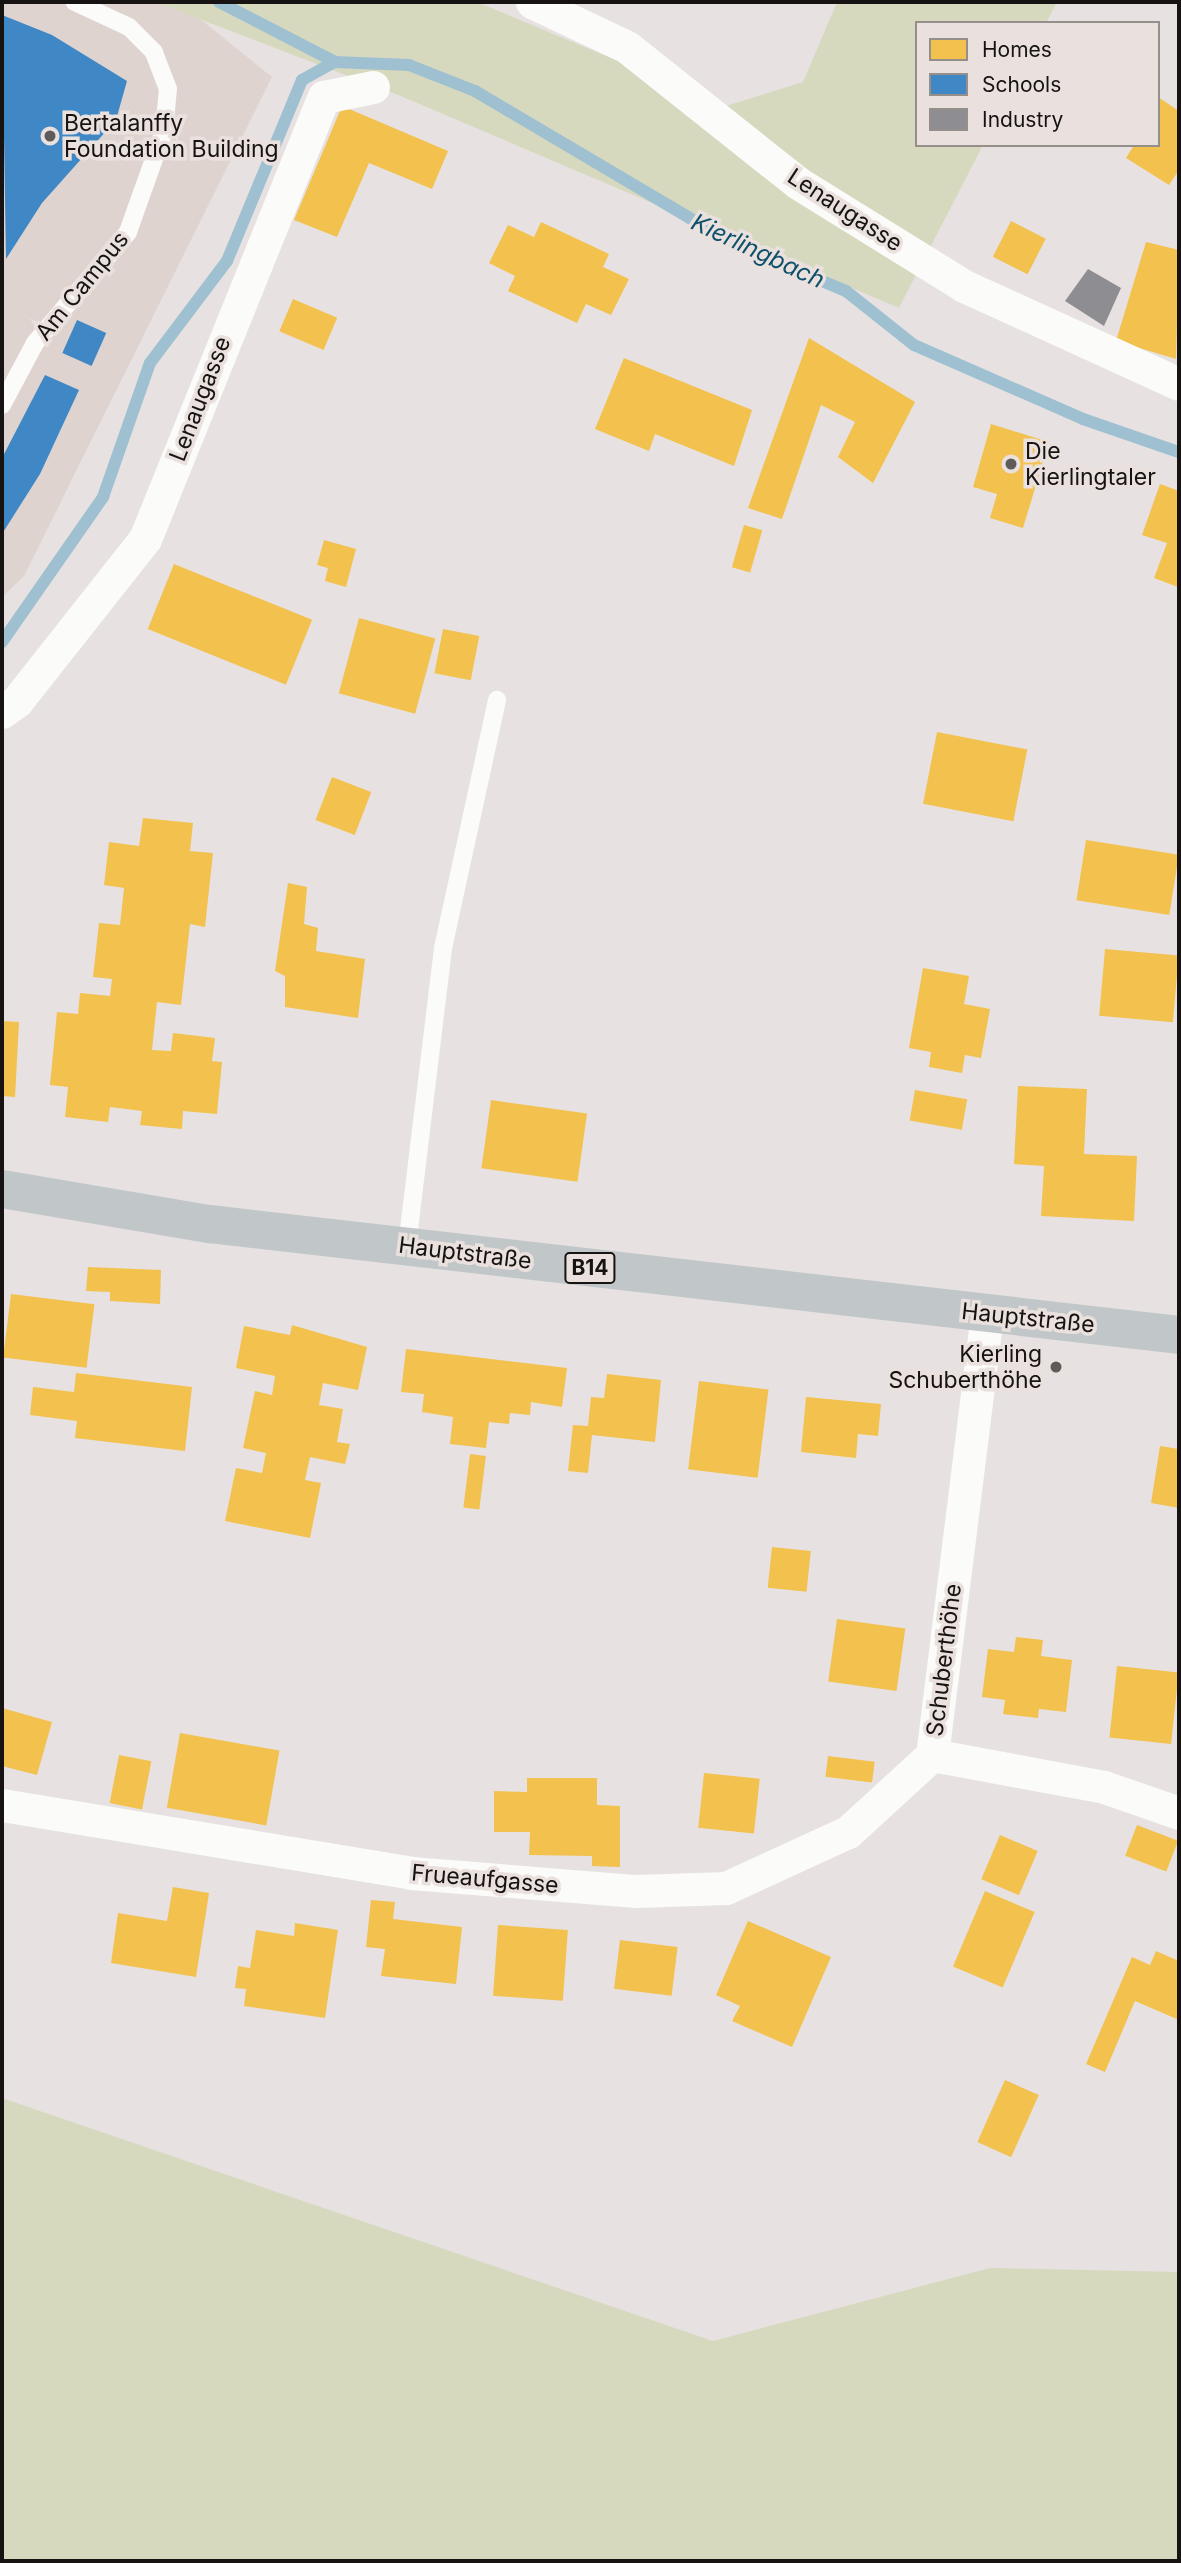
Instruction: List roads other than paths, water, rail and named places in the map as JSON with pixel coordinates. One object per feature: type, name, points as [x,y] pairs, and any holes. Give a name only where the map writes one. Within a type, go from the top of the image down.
[{"type":"main road","name":"Hauptstraße","points":[[2,1189],[183,1220],[1179,1335]]},
{"type":"street","name":"Lenaugasse","points":[[532,2],[627,47],[798,183],[964,286],[1179,384]]},
{"type":"street","name":"Lenaugasse","points":[[2,712],[17,701],[145,539],[324,97],[373,87]]},
{"type":"street","name":"Schuberthöhe","points":[[987,1314],[932,1755],[1104,1787],[1179,1813]]},
{"type":"street","name":"Frueaufgasse","points":[[2,1805],[411,1873],[636,1891],[726,1888],[848,1832],[932,1755]]},
{"type":"lane","name":"Am Campus","points":[[2,405],[35,343],[128,232],[164,131],[168,89],[153,52],[129,27],[75,2]]},
{"type":"lane","points":[[407,1246],[443,948],[497,700]]},
{"type":"waterway","name":"Kierlingbach","points":[[219,2],[335,62],[409,65],[475,91],[734,244],[846,291],[914,345],[1083,419],[1179,452]]},
{"type":"waterway","points":[[2,642],[103,497],[150,363],[227,261],[302,80],[335,62]]},
{"type":"place","name":"Bertalanffy Foundation Building","points":[[50,136]]},
{"type":"place","name":"Die Kierlingtaler","points":[[1011,464]]},
{"type":"place","name":"Kierling Schuberthöhe","points":[[1056,1367]]}]
